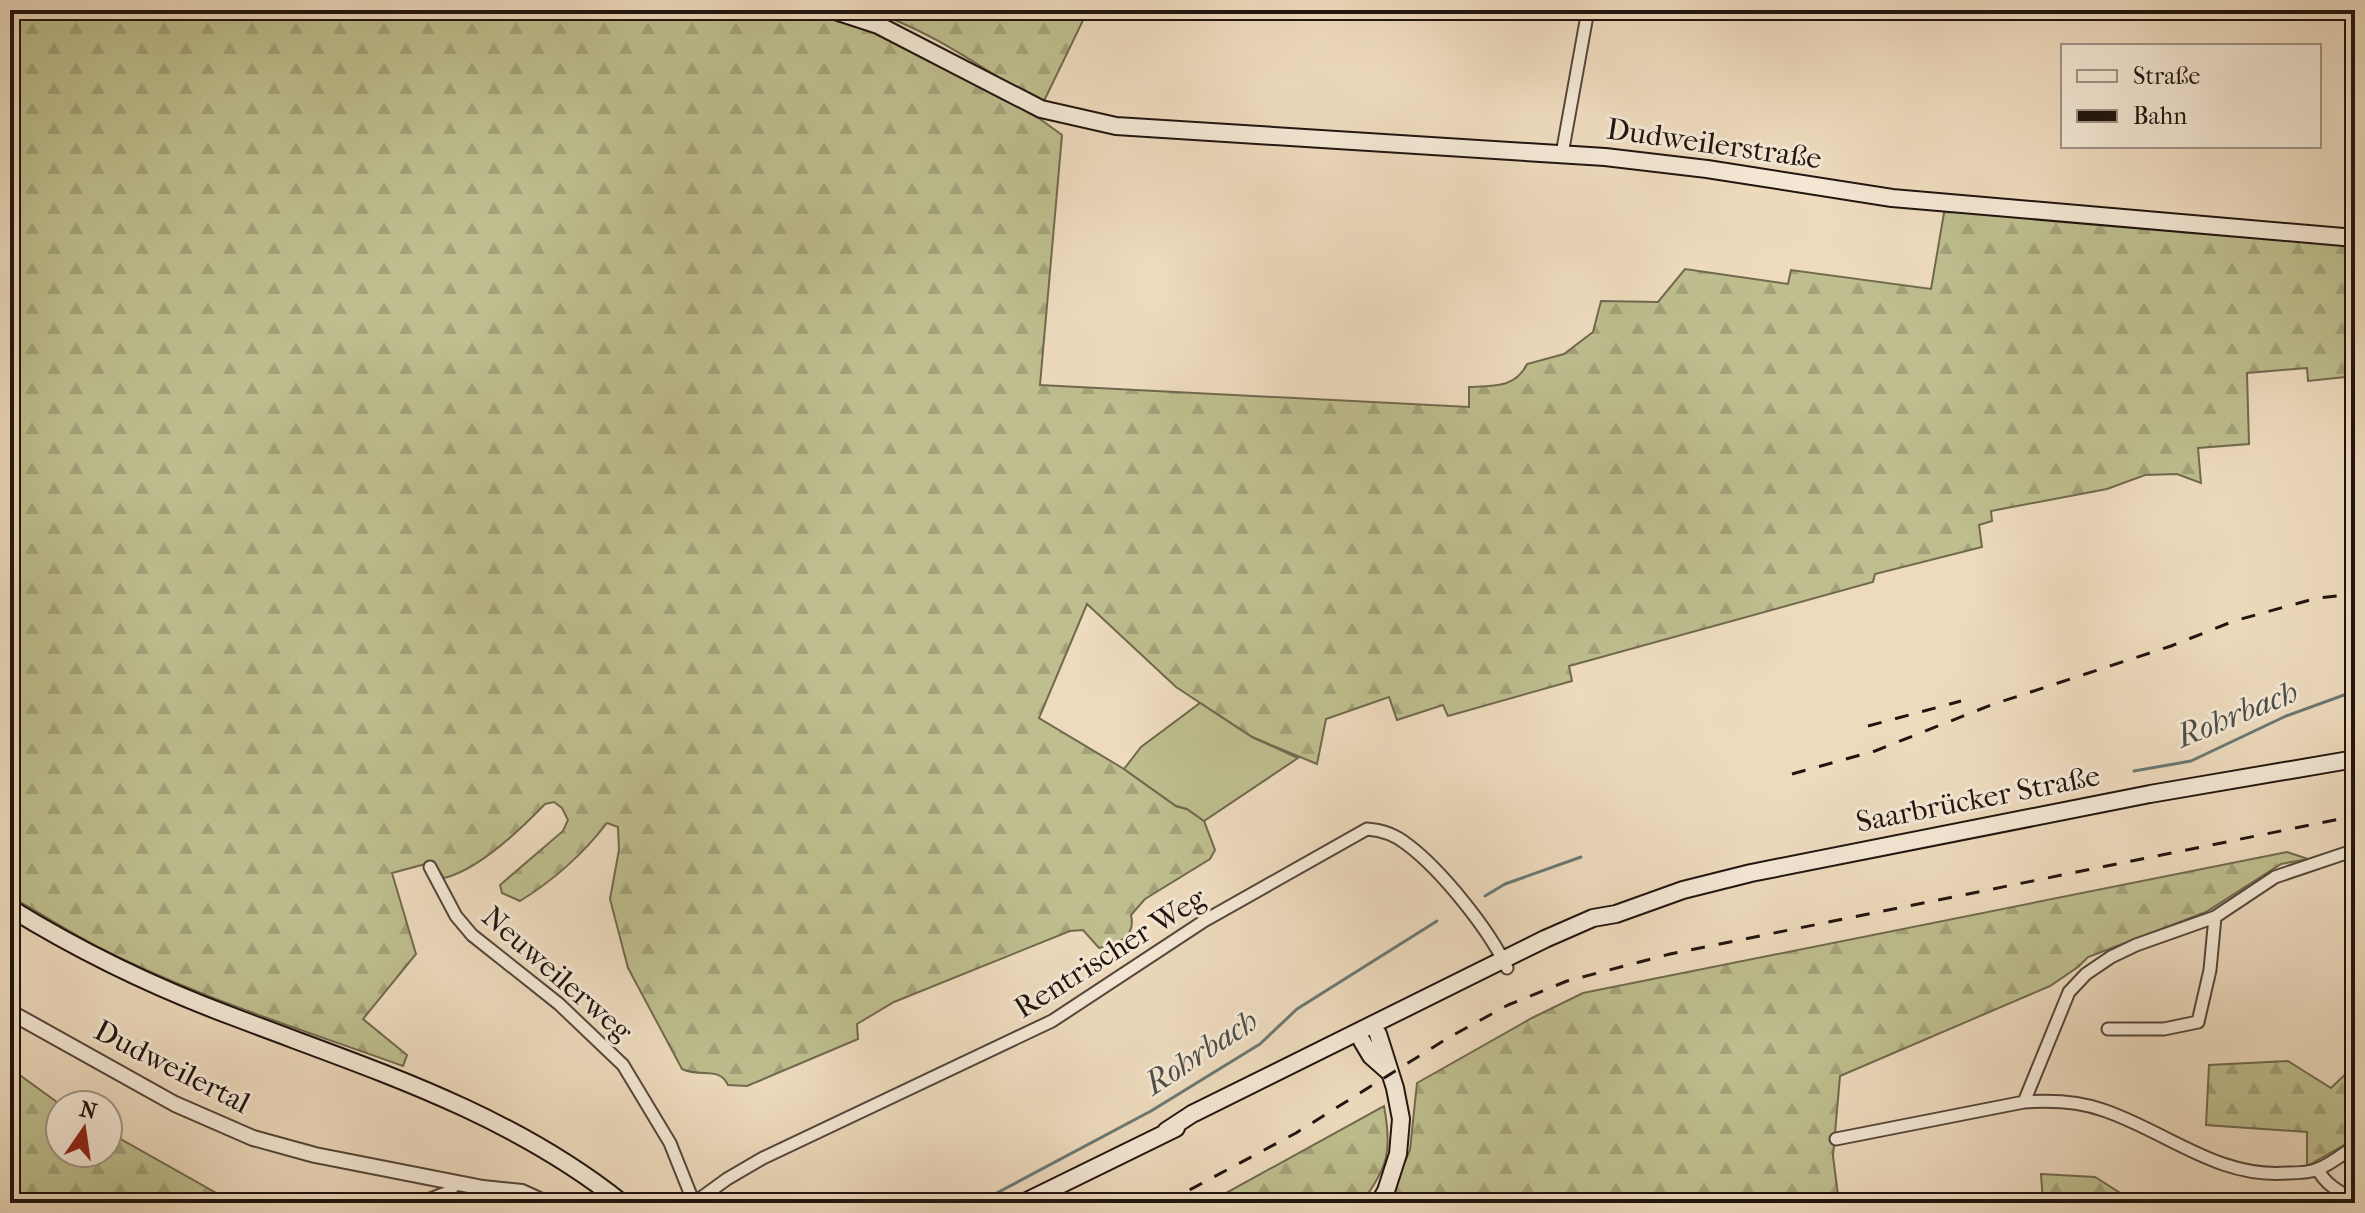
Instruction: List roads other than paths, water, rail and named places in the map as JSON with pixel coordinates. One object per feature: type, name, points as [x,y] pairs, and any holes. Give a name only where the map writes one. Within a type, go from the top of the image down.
[{"type":"main road","name":"Dudweilerstraße","points":[[832,10],[878,25],[1021,100],[1065,116],[1131,127],[1562,154],[1683,166],[1892,198],[2355,238]]},
{"type":"main road","name":"Saarbrücker Straße","points":[[1023,1203],[1368,1035],[1593,918],[1616,914],[1683,890],[1751,873],[2150,794],[2355,759]]},
{"type":"main road","points":[[10,908],[84,951],[191,1000],[394,1076],[490,1118],[574,1167],[622,1203]]},
{"type":"main road","points":[[1368,1035],[1387,1058],[1399,1104],[1400,1138],[1394,1169],[1379,1203]]},
{"type":"street","points":[[1562,154],[1588,10]]},
{"type":"street","name":"Rentrischer Weg","points":[[694,1203],[763,1158],[1052,1021],[1204,921],[1367,829],[1393,836],[1419,855],[1476,920],[1505,963]]},
{"type":"street","points":[[2024,1102],[2060,1012],[2076,984],[2111,957],[2155,937],[2215,917],[2285,872],[2355,850]]},
{"type":"street","name":"Neuweilerweg","points":[[430,867],[456,916],[472,935],[559,1004],[623,1065],[670,1143],[694,1203]]},
{"type":"street","points":[[2108,1029],[2164,1029],[2198,1022],[2210,970],[2215,917]]},
{"type":"street","name":"Dudweilertal","points":[[10,1012],[175,1104],[232,1130],[315,1155],[483,1188],[522,1192],[546,1203]]},
{"type":"street","points":[[1836,1139],[2024,1102],[2049,1100],[2104,1110],[2212,1161],[2244,1171],[2282,1174],[2318,1169],[2355,1146]]},
{"type":"street","points":[[2318,1169],[2319,1175],[2333,1187],[2355,1200]]},
{"type":"street","points":[[420,1203],[448,1192],[457,1183]]},
{"type":"street","points":[[470,1203],[478,1199],[483,1188]]},
{"type":"waterway","name":"Rohrbach","points":[[2134,771],[2191,761],[2286,716],[2355,691]]},
{"type":"waterway","name":"Rohrbach","points":[[1485,896],[1505,884],[1581,857]]},
{"type":"waterway","name":"Rohrbach","points":[[978,1203],[1151,1111],[1260,1044],[1297,1009],[1437,921]]},
{"type":"railway","points":[[1792,774],[1875,751],[1991,705],[2171,646],[2234,621],[2317,598],[2355,594]]},
{"type":"railway","points":[[1868,726],[1961,701]]},
{"type":"railway","points":[[1165,1203],[1296,1133],[1448,1038],[1508,1005],[1567,981],[1670,954],[2355,816]]}]
